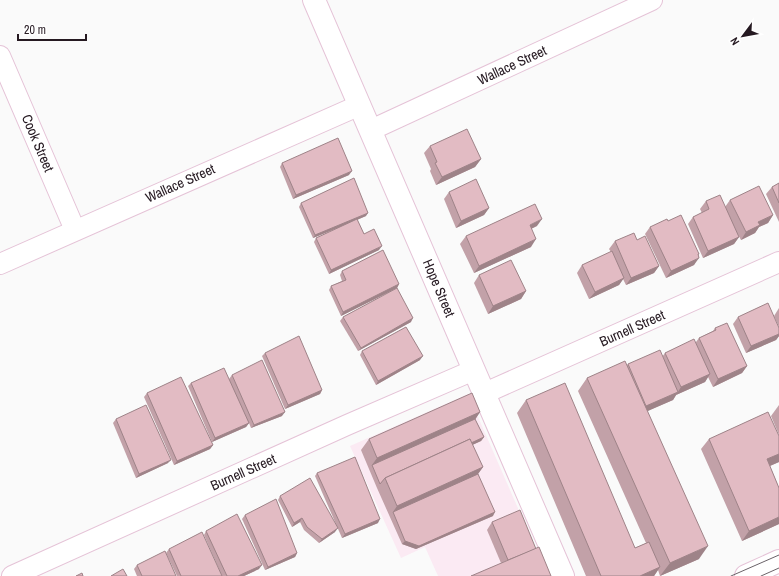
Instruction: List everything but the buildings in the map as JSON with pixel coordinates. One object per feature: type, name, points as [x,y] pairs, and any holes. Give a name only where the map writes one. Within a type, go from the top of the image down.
[{"type":"street","name":"Hope Street","points":[[314,0],[563,576]]},
{"type":"street","name":"Wallace Street","points":[[371,130],[652,0]]},
{"type":"street","name":"Cook Street","points":[[0,56],[75,230]]},
{"type":"street","name":"Wallace Street","points":[[0,264],[360,105]]},
{"type":"street","name":"Burnell Street","points":[[484,393],[779,262]]},
{"type":"street","name":"Burnell Street","points":[[12,576],[354,422],[474,370]]},
{"type":"street","points":[[746,576],[779,561]]},
{"type":"shaded area","points":[[468,394],[547,576],[438,576],[425,547],[401,558],[350,446]]},
{"type":"tram line","points":[[731,576],[779,555]]},
{"type":"tram line","points":[[761,576],[779,568]]}]
